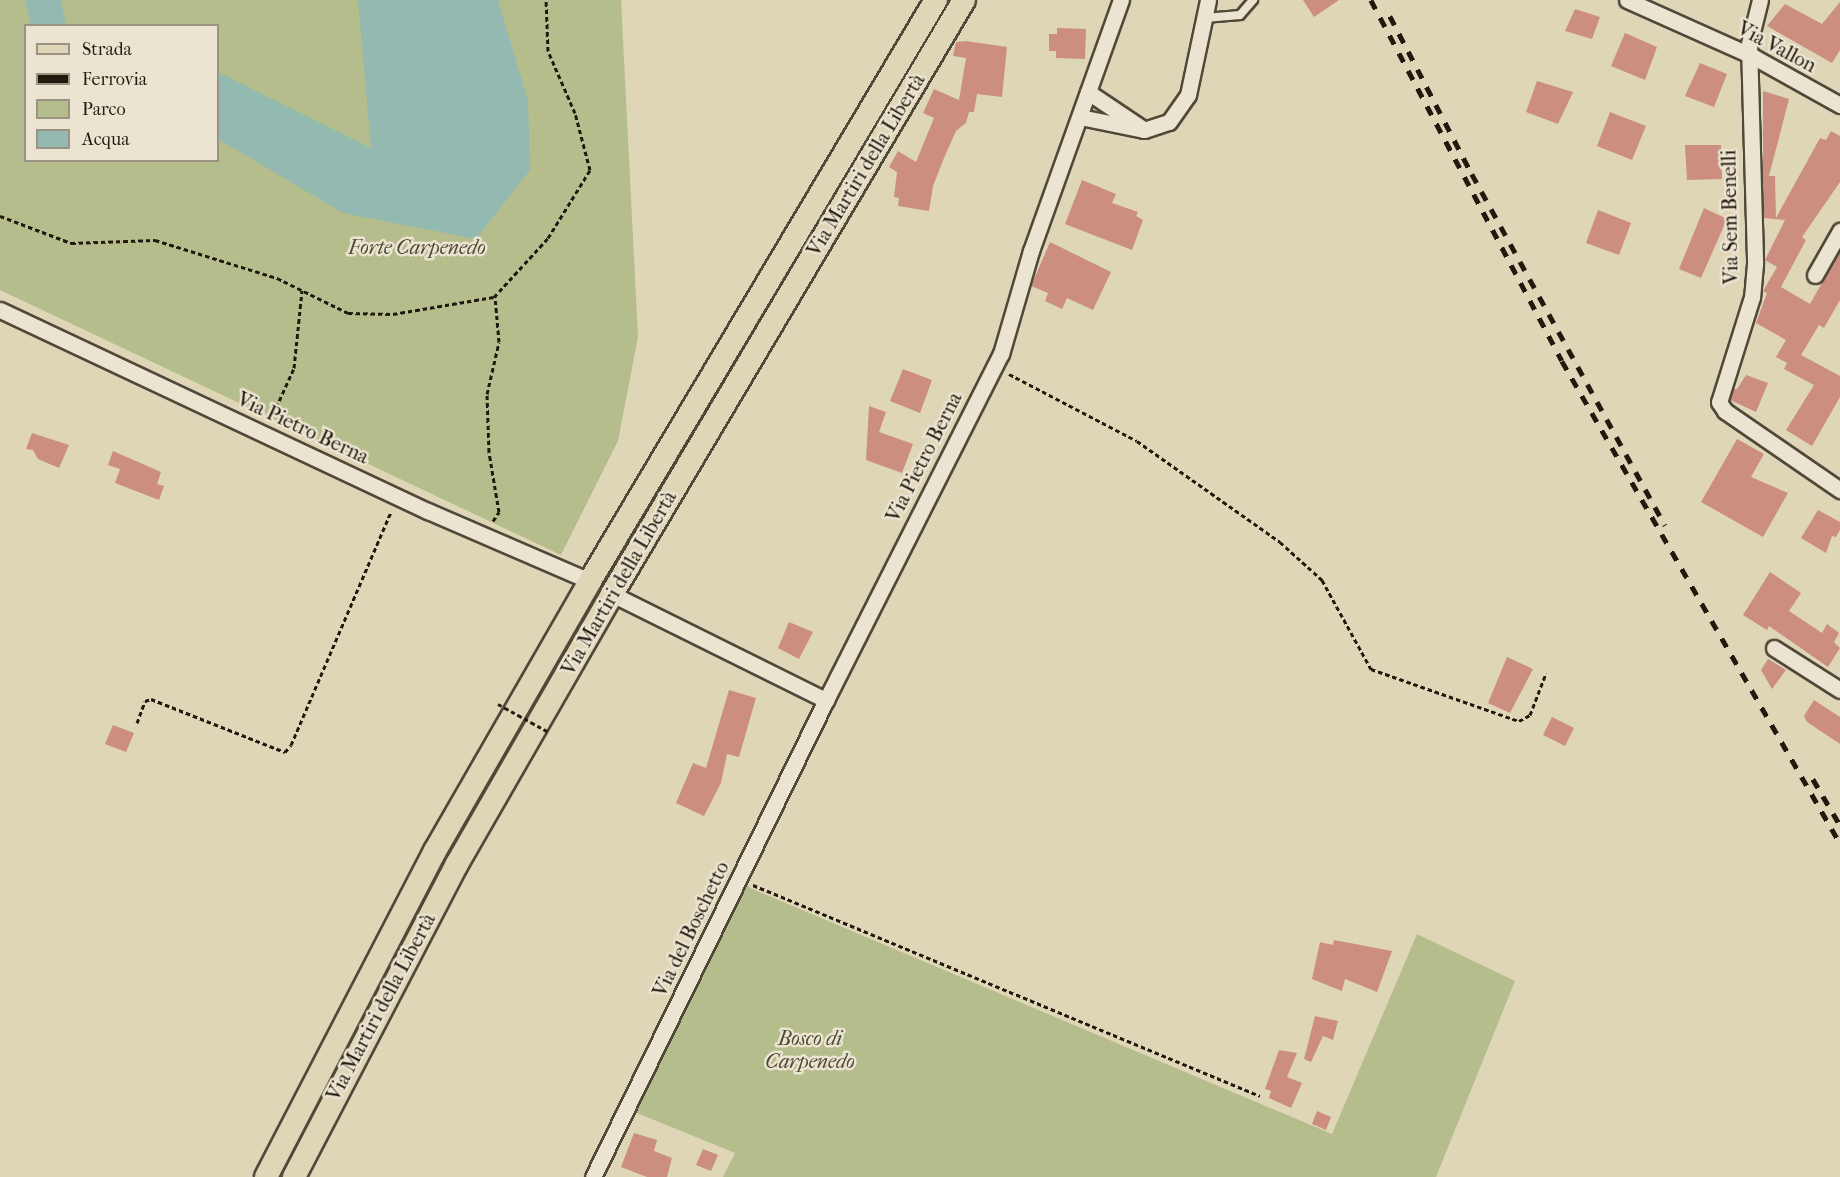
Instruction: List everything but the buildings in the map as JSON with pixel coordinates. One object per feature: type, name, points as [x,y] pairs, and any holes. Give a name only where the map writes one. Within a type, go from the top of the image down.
[{"type":"main road","name":"Via Martiri della Libertà","points":[[266,1177],[424,871],[590,581],[936,0]]},
{"type":"main road","name":"Via Martiri della Libertà","points":[[294,1177],[457,864],[612,594],[964,0]]},
{"type":"street","name":"Via Pietro Berna","points":[[826,700],[994,367],[1121,0]]},
{"type":"street","points":[[1080,117],[1143,130],[1169,122],[1188,95],[1208,0]]},
{"type":"street","name":"Via Vallon","points":[[1627,0],[1752,56],[1840,105]]},
{"type":"street","points":[[1752,56],[1749,44],[1760,0]]},
{"type":"street","name":"Via Sem Benelli","points":[[1752,56],[1749,108],[1755,264],[1752,297],[1719,402],[1725,411],[1840,490]]},
{"type":"street","points":[[1088,92],[1143,130]]},
{"type":"street","points":[[1815,275],[1840,231]]},
{"type":"street","name":"Via Pietro Berna","points":[[0,310],[398,496],[590,581]]},
{"type":"street","points":[[612,594],[826,700]]},
{"type":"street","points":[[1774,648],[1840,690]]},
{"type":"street","name":"Via del Boschetto","points":[[593,1177],[826,700]]},
{"type":"lane","points":[[1205,18],[1240,15],[1253,0]]},
{"type":"path","points":[[0,216],[71,243],[155,240],[277,278],[348,313],[393,314],[495,296],[548,238],[590,170],[575,113],[548,51],[546,0]]},
{"type":"path","points":[[264,433],[291,381],[302,290]]},
{"type":"path","points":[[485,535],[499,512],[489,452],[487,394],[499,342],[495,296]]},
{"type":"path","points":[[994,367],[1137,441],[1280,542],[1322,580],[1371,669],[1519,721],[1530,714],[1546,674]]},
{"type":"path","points":[[137,723],[145,701],[151,699],[285,752],[291,745],[398,496]]},
{"type":"path","points":[[498,704],[548,731]]},
{"type":"path","points":[[742,873],[758,889],[1260,1096]]},
{"type":"green space","name":"Forte Carpenedo","points":[[0,0],[621,0],[638,337],[618,441],[561,555],[0,290]]},
{"type":"green space","name":"Bosco di Carpenedo","points":[[744,881],[750,888],[1332,1134],[1417,934],[1515,981],[1436,1177],[723,1177],[735,1153],[632,1111]]},
{"type":"water","points":[[25,0],[61,0],[66,24],[31,24]]},
{"type":"water","points":[[358,0],[498,0],[528,101],[530,170],[476,239],[343,213],[219,140],[219,72],[371,148]]},
{"type":"railway","points":[[1371,0],[1562,361],[1840,843]]},
{"type":"railway","points":[[1390,16],[1472,174],[1665,525]]},
{"type":"railway","points":[[1813,779],[1840,825]]}]
